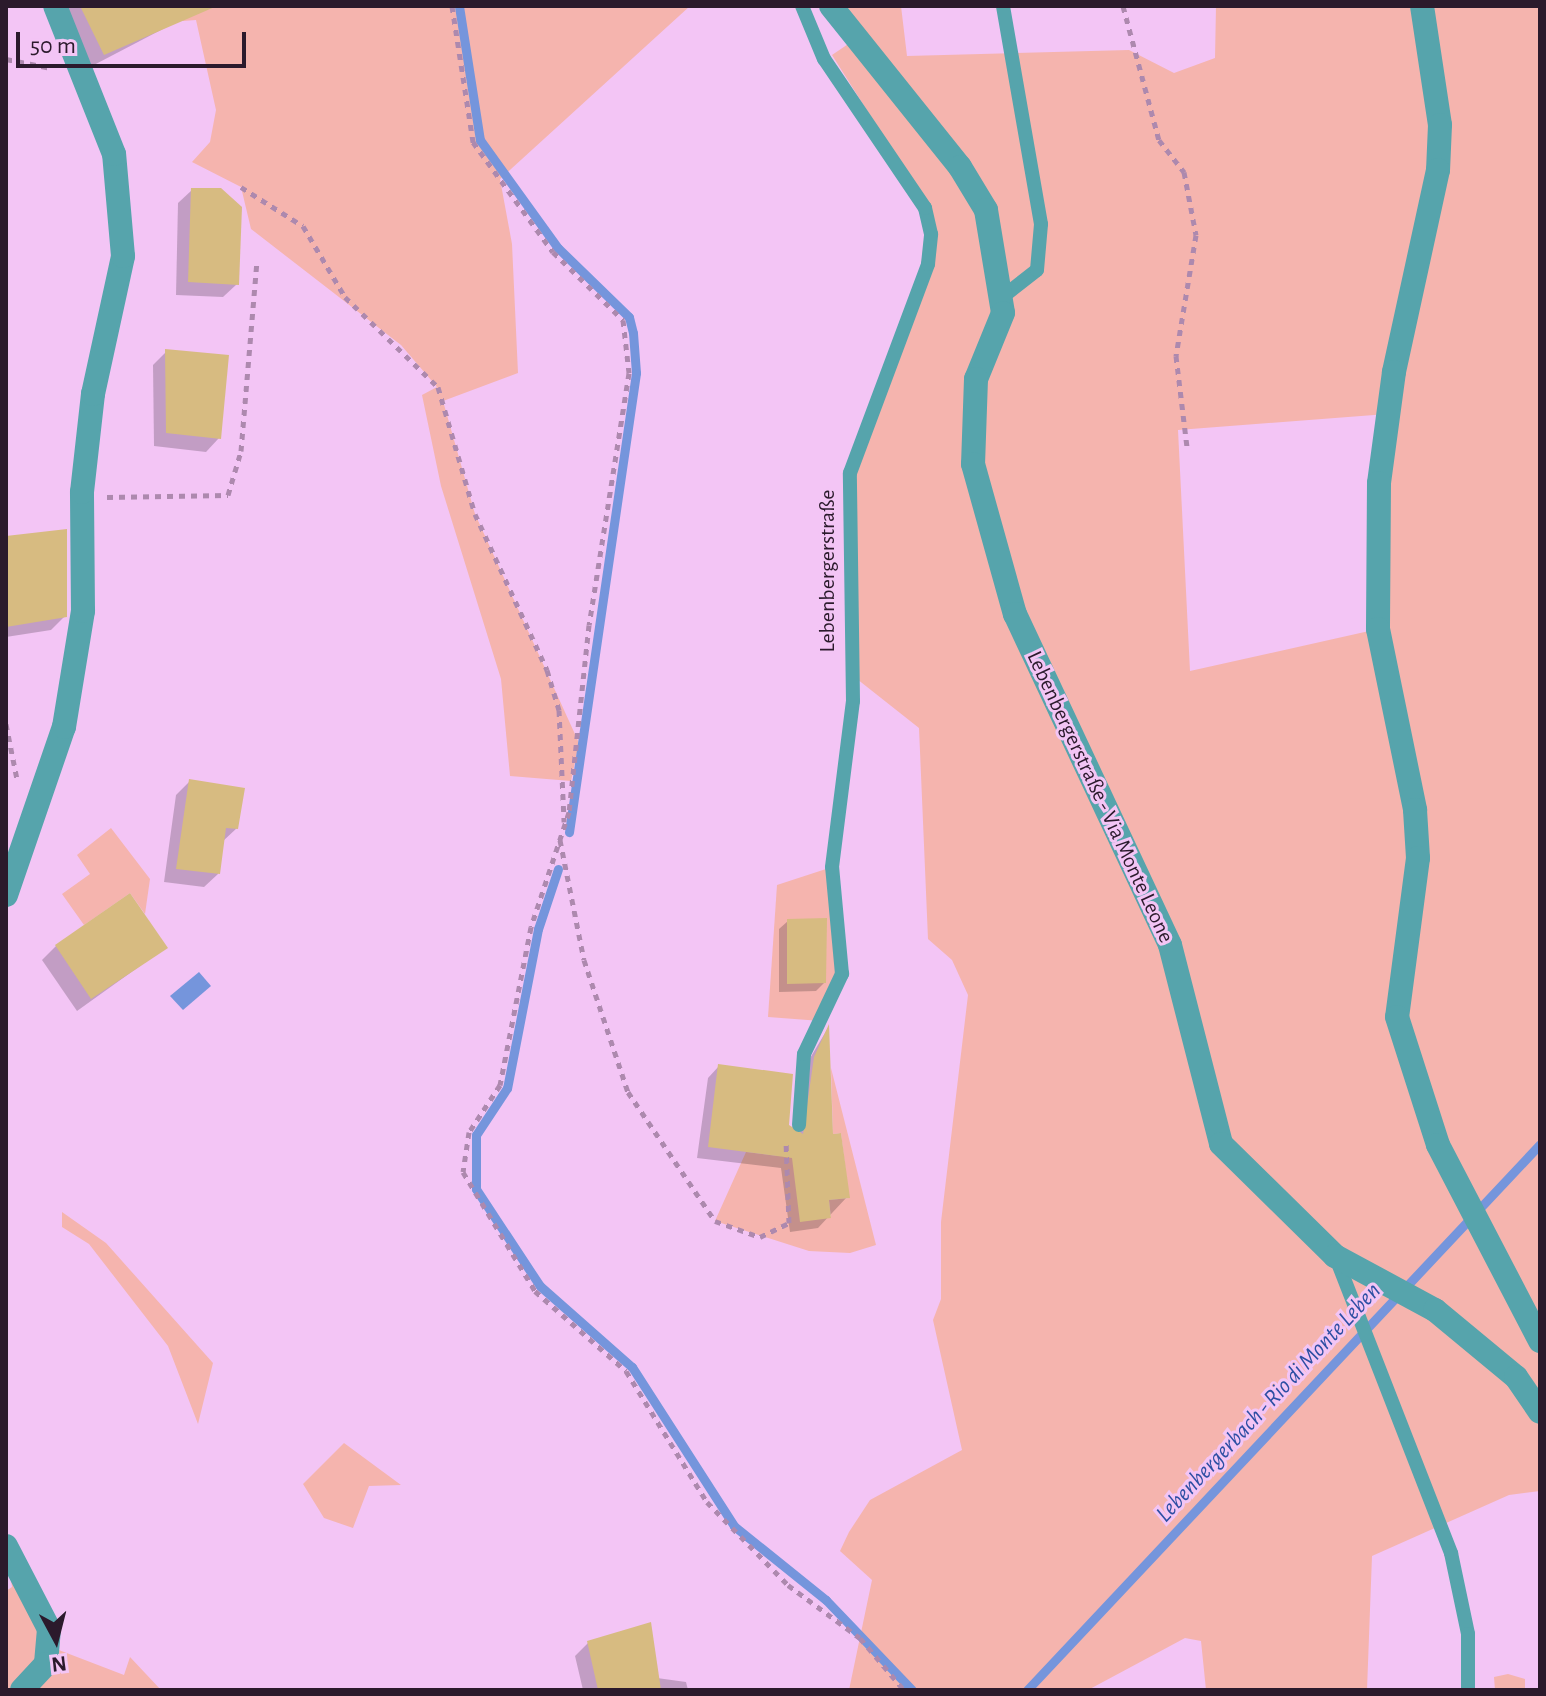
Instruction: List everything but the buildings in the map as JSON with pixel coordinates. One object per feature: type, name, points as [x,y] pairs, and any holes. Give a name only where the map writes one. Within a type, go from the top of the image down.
[{"type":"street","points":[[6,895],[63,737],[83,611],[82,492],[93,394],[123,256],[114,154],[76,73],[55,6]]},
{"type":"street","name":"Lebenbergerstraße - Via Monte Leone","points":[[831,6],[960,167],[986,210],[1000,299],[998,333],[974,393],[973,464],[1015,614],[1170,945],[1221,1144],[1335,1256],[1435,1310],[1516,1377],[1540,1412]]},
{"type":"street","points":[[1422,6],[1440,125],[1438,170],[1394,372],[1379,483],[1378,629],[1415,810],[1418,858],[1397,1017],[1438,1145],[1540,1341]]},
{"type":"street","points":[[6,1546],[49,1629],[46,1664],[22,1690]]},
{"type":"lane","name":"Lebenbergerstraße","points":[[799,1125],[804,1054],[842,974],[832,867],[853,701],[850,473],[928,264],[931,234],[925,208],[824,59],[802,6]]},
{"type":"lane","points":[[1000,299],[1026,285],[1037,270],[1041,224],[1003,6]]},
{"type":"lane","name":"Lebenbergerstraße - Via Monte Leone","points":[[1335,1256],[1451,1553],[1468,1634],[1468,1690]]},
{"type":"path","points":[[452,6],[473,142],[553,252],[623,320],[629,373],[565,823],[531,927],[500,1085],[469,1132],[463,1172],[470,1193],[535,1291],[626,1371],[730,1529],[788,1585],[860,1638],[904,1690]]},
{"type":"path","points":[[1123,6],[1159,140],[1184,172],[1196,235],[1176,356],[1187,447]]},
{"type":"path","points":[[6,59],[76,73]]},
{"type":"path","points":[[241,187],[303,226],[345,297],[438,387],[475,514],[547,670],[559,710],[565,823]]},
{"type":"path","points":[[82,492],[127,501],[228,495],[241,451],[257,260]]},
{"type":"path","points":[[6,724],[20,796]]},
{"type":"path","points":[[560,840],[584,960],[628,1092],[715,1221],[760,1237],[789,1223],[785,1145],[799,1125]]},
{"type":"shaded area","points":[[178,6],[690,6],[500,179],[512,244],[518,373],[443,401],[475,514],[579,743],[571,781],[510,776],[501,679],[441,486],[422,395],[437,387],[401,345],[251,229],[241,187],[192,162],[210,142],[216,110],[196,20],[183,21]]},
{"type":"shaded area","points":[[838,6],[901,6],[907,56],[1129,50],[1174,73],[1215,58],[1216,6],[1540,6],[1540,1491],[1509,1495],[1372,1556],[1367,1690],[1206,1690],[1201,1641],[1185,1638],[1088,1690],[849,1690],[872,1580],[840,1551],[870,1500],[962,1450],[933,1320],[941,1299],[941,1222],[968,995],[952,960],[928,939],[919,728],[857,679],[851,487],[916,308],[928,207],[832,55],[860,36]],"holes":[[[1387,414],[1378,629],[1190,671],[1178,430]]]},
{"type":"shaded area","points":[[111,828],[150,879],[145,914],[130,893],[84,925],[62,894],[90,874],[77,855]]},
{"type":"shaded area","points":[[826,869],[836,978],[821,1021],[768,1017],[777,885]]},
{"type":"shaded area","points":[[831,1068],[876,1245],[850,1253],[809,1251],[715,1221],[746,1152],[778,1156],[785,1145],[831,1218],[829,1200],[849,1198],[841,1133],[833,1134]]},
{"type":"shaded area","points":[[62,1212],[106,1243],[213,1363],[198,1424],[168,1346],[89,1244],[62,1227]]},
{"type":"shaded area","points":[[344,1443],[401,1485],[369,1486],[353,1528],[324,1518],[303,1484]]},
{"type":"shaded area","points":[[6,1546],[51,1647],[124,1675],[130,1657],[161,1690],[6,1690],[6,1591],[12,1587]]},
{"type":"shaded area","points":[[1508,1674],[1525,1679],[1525,1690],[1495,1690],[1494,1677]]},
{"type":"water","points":[[199,972],[211,986],[183,1010],[170,996]]},
{"type":"waterway","points":[[459,6],[480,140],[558,248],[629,317],[633,333],[636,373],[569,832]]},
{"type":"waterway","points":[[558,869],[538,929],[507,1088],[476,1135],[476,1189],[540,1286],[632,1367],[734,1526],[826,1600],[912,1690]]},
{"type":"waterway","name":"Lebenbergerbach - Rio di Monte Leben","points":[[1027,1690],[1540,1144]]}]
